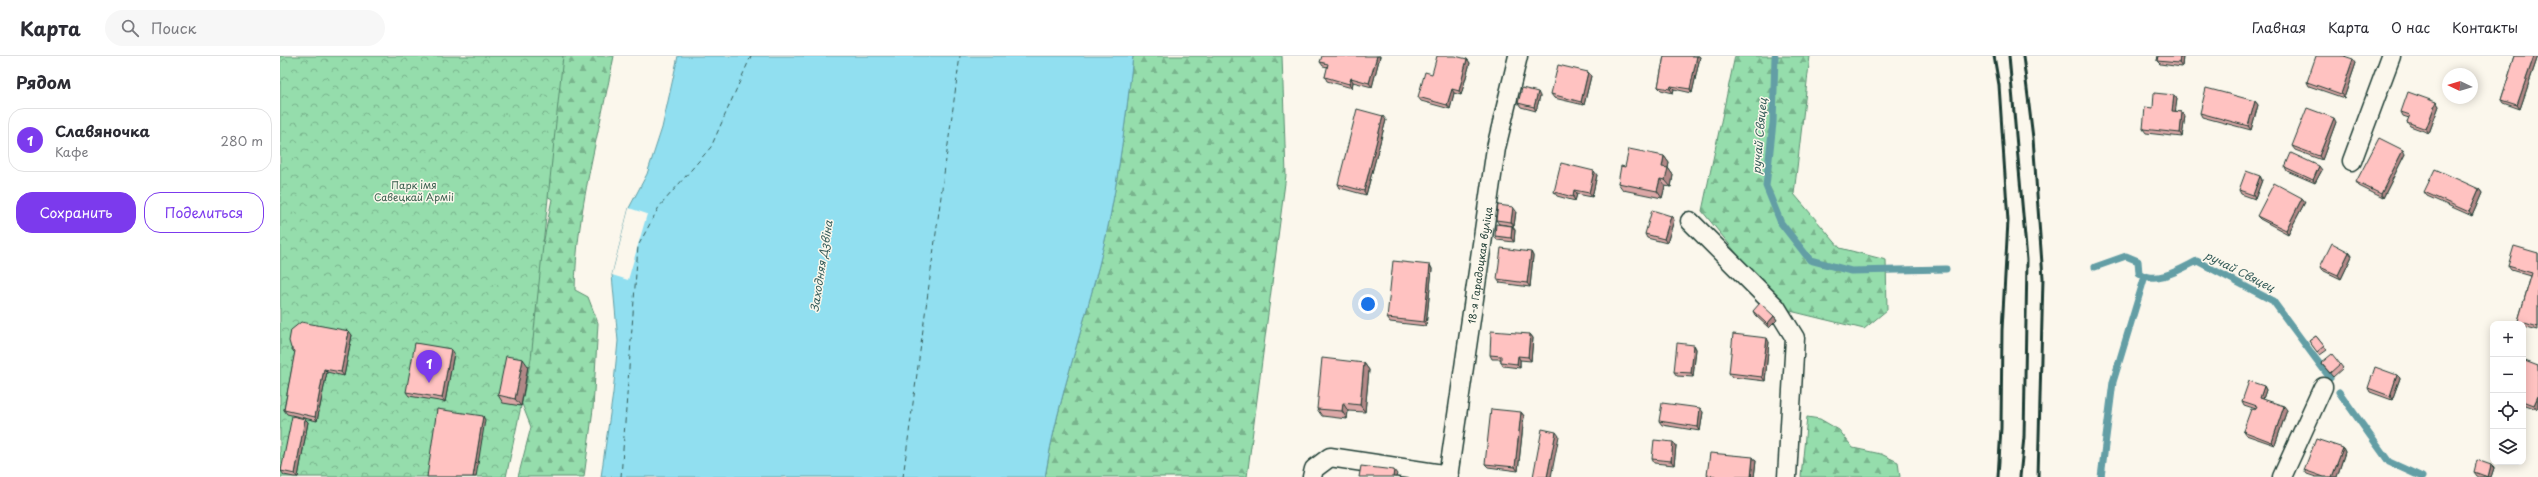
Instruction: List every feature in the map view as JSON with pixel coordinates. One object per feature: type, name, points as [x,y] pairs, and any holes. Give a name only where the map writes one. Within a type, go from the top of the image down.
[{"type":"street","name":"18-я Гарадоцкая вуліца","points":[[1448,476],[1496,148],[1518,56]]},
{"type":"street","points":[[2352,161],[2391,56]]},
{"type":"street","points":[[1690,221],[1776,307],[1795,338],[1787,477]]},
{"type":"street","points":[[2282,477],[2323,386]]},
{"type":"street","points":[[1312,477],[1314,469],[1330,457],[1448,476]]},
{"type":"green space","name":"Парк імя Савецкай Арміі","points":[[280,56],[563,56],[531,359],[506,477],[280,477]]},
{"type":"green space","points":[[485,56],[614,56],[589,173],[579,231],[576,261],[575,290],[588,297],[598,323],[593,409],[584,477],[518,477],[531,427],[515,386],[552,199],[542,193]]},
{"type":"green space","points":[[1133,56],[1282,56],[1286,175],[1247,477],[1045,477],[1057,416],[1091,296],[1111,214],[1125,124]]},
{"type":"green space","points":[[1735,56],[1810,56],[1794,194],[1840,248],[1886,260],[1887,310],[1864,329],[1782,309],[1702,211]]},
{"type":"green space","points":[[1807,417],[1820,419],[1839,430],[1853,448],[1881,454],[1898,462],[1900,477],[1801,477]]},
{"type":"water","name":"Заходняя Дзвіна","points":[[678,56],[1133,56],[1125,124],[1111,214],[1091,296],[1057,416],[1045,477],[601,477],[613,393],[618,341],[612,275],[629,208],[647,174],[662,128]]},
{"type":"pier","points":[[629,208],[647,214],[628,280],[612,275]]},
{"type":"building","points":[[1322,56],[1377,56],[1369,83],[1351,78],[1349,84],[1325,77],[1328,64],[1320,62]]},
{"type":"building","points":[[1437,56],[1455,56],[1467,59],[1459,91],[1452,89],[1447,105],[1418,97],[1425,72],[1432,74]]},
{"type":"building","points":[[1664,56],[1697,56],[1690,89],[1671,86],[1670,89],[1658,87]]},
{"type":"building","points":[[2158,56],[2180,56],[2179,63],[2157,61]]},
{"type":"building","points":[[2316,56],[2344,56],[2353,59],[2341,94],[2307,82]]},
{"type":"building","points":[[2515,56],[2534,56],[2517,105],[2501,100]]},
{"type":"building","points":[[1558,65],[1588,72],[1581,102],[1551,94]]},
{"type":"building","points":[[1522,88],[1538,92],[1534,107],[1518,103]]},
{"type":"building","points":[[2206,88],[2255,101],[2248,126],[2200,113]]},
{"type":"building","points":[[2408,92],[2436,102],[2426,129],[2407,122],[2410,115],[2401,112]]},
{"type":"building","points":[[2154,93],[2174,95],[2172,111],[2182,112],[2180,133],[2143,129],[2145,107],[2153,108]]},
{"type":"building","points":[[2307,108],[2334,118],[2319,156],[2292,146]]},
{"type":"building","points":[[1357,109],[1383,116],[1364,191],[1338,184]]},
{"type":"building","points":[[2379,138],[2403,150],[2381,194],[2356,182]]},
{"type":"building","points":[[1629,149],[1664,156],[1662,167],[1668,168],[1665,180],[1660,179],[1657,191],[1618,183],[1621,166],[1625,167]]},
{"type":"building","points":[[2291,153],[2319,166],[2313,180],[2285,167]]},
{"type":"building","points":[[1561,163],[1594,171],[1589,193],[1574,190],[1573,197],[1554,192]]},
{"type":"building","points":[[2435,169],[2479,189],[2469,212],[2424,192]]},
{"type":"building","points":[[2246,171],[2260,176],[2253,195],[2239,190]]},
{"type":"building","points":[[2274,183],[2302,198],[2286,230],[2257,216]]},
{"type":"building","points":[[1498,205],[1513,207],[1511,222],[1496,220]]},
{"type":"building","points":[[1652,210],[1671,216],[1664,239],[1645,234]]},
{"type":"building","points":[[1496,224],[1512,226],[1511,238],[1495,236]]},
{"type":"building","points":[[2332,243],[2349,252],[2338,275],[2320,267]]},
{"type":"building","points":[[2514,246],[2538,253],[2538,327],[2526,323],[2526,321],[2518,321],[2532,273],[2508,266]]},
{"type":"building","points":[[1501,248],[1531,252],[1527,283],[1497,279]]},
{"type":"building","points":[[1393,261],[1430,265],[1424,322],[1387,318]]},
{"type":"building","points":[[1760,303],[1774,316],[1767,324],[1753,311]]},
{"type":"building","points":[[301,322],[349,331],[341,372],[324,369],[315,417],[284,410],[295,351],[291,348],[289,341],[291,330]]},
{"type":"building","points":[[1491,331],[1530,334],[1528,357],[1518,356],[1517,364],[1501,362],[1501,356],[1490,355]]},
{"type":"building","points":[[1733,334],[1767,338],[1762,377],[1729,373]]},
{"type":"building","points":[[2316,336],[2324,346],[2317,352],[2309,341]]},
{"type":"building","points":[[415,343],[451,349],[442,398],[406,392]]},
{"type":"building","points":[[1677,343],[1694,345],[1691,373],[1674,372]]},
{"type":"building","points":[[2332,354],[2340,364],[2330,373],[2321,363]]},
{"type":"building","points":[[506,356],[523,359],[515,399],[498,395]]},
{"type":"building","points":[[1322,358],[1364,363],[1360,405],[1343,403],[1342,411],[1317,409]]},
{"type":"building","points":[[2526,361],[2538,366],[2538,396],[2534,405],[2526,402]]},
{"type":"building","points":[[2375,367],[2397,375],[2390,396],[2368,388]]},
{"type":"building","points":[[2249,381],[2264,386],[2260,398],[2284,406],[2272,442],[2243,431],[2251,409],[2255,410],[2257,406],[2242,401]]},
{"type":"building","points":[[1662,403],[1700,408],[1698,427],[1659,421]]},
{"type":"building","points":[[437,409],[483,416],[473,477],[427,477]]},
{"type":"building","points":[[1491,409],[1521,412],[1515,467],[1485,464]]},
{"type":"building","points":[[292,416],[305,419],[295,474],[281,471]]},
{"type":"building","points":[[1542,429],[1556,432],[1547,477],[1533,477]]},
{"type":"building","points":[[2316,439],[2343,448],[2332,477],[2324,477],[2304,470]]},
{"type":"building","points":[[1654,440],[1673,442],[1671,461],[1652,459]]},
{"type":"building","points":[[1710,453],[1753,457],[1751,477],[1719,477],[1707,475]]},
{"type":"building","points":[[2477,460],[2491,465],[2488,477],[2474,472]]},
{"type":"building","points":[[1361,466],[1394,470],[1393,477],[1359,477]]},
{"type":"waterway","name":"ручай Свяцец","points":[[1775,56],[1773,123],[1766,186],[1781,223],[1810,260],[1851,271],[1946,269]]},
{"type":"waterway","name":"ручай Свяцец","points":[[2095,267],[2126,256],[2138,261],[2139,273],[2146,276],[2161,277],[2197,261],[2273,301],[2330,378]]},
{"type":"waterway","points":[[2101,477],[2113,382],[2145,276]]},
{"type":"waterway","name":"ручай Свяцец","points":[[2339,392],[2389,462],[2422,477]]},
{"type":"ferry route","points":[[621,477],[638,246],[659,207],[711,147],[751,56]]},
{"type":"ferry route","points":[[903,477],[960,56]]},
{"type":"railway","points":[[1994,56],[1999,85],[2008,221],[2002,330],[2001,428],[1998,477]]},
{"type":"railway","points":[[2009,56],[2027,260],[2024,437],[2020,477]]},
{"type":"railway","points":[[2023,56],[2033,138],[2043,278],[2038,477]]},
{"type":"place","name":"Славяночка","points":[[429,383]]}]
